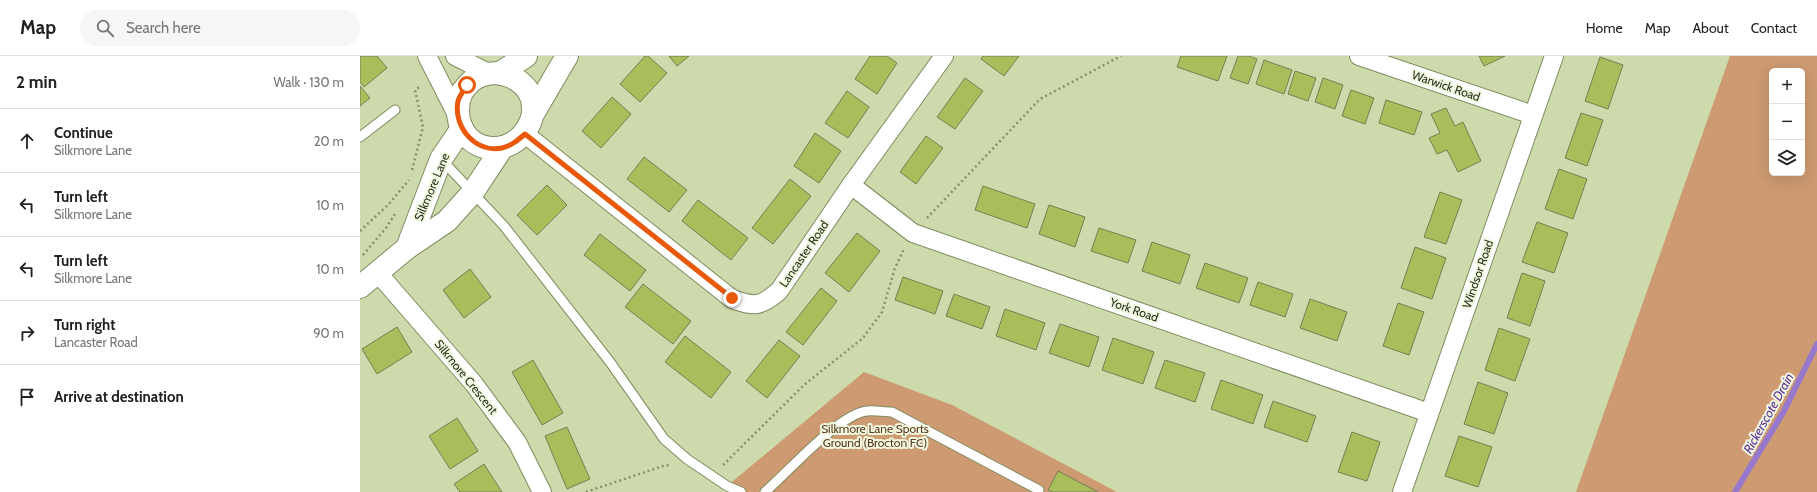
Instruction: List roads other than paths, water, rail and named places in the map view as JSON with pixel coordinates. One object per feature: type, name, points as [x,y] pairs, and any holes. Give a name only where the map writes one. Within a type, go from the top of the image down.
[{"type":"street","points":[[427,56],[468,138],[478,144],[490,148],[502,148]]},
{"type":"street","points":[[455,56],[494,73],[514,78],[525,87],[532,100],[529,124]]},
{"type":"street","name":"Silkmore Lane","points":[[407,248],[441,159],[460,123],[458,102],[464,90],[477,77],[494,73],[526,56]]},
{"type":"street","name":"Silkmore Lane","points":[[360,286],[407,248],[447,221],[473,192],[502,148],[515,143],[529,124],[567,56]]},
{"type":"street","name":"Lancaster Road","points":[[529,124],[732,298],[751,305],[767,301],[779,291],[851,185],[944,56]]},
{"type":"street","name":"Warwick Road","points":[[1359,56],[1533,115]]},
{"type":"street","name":"Windsor Road","points":[[1402,492],[1554,56]]},
{"type":"street","name":"York Road","points":[[851,185],[912,233],[1429,413]]},
{"type":"street","name":"Silkmore Crescent","points":[[377,272],[474,384],[517,442],[542,492]]},
{"type":"lane","points":[[360,137],[394,110]]},
{"type":"lane","points":[[441,159],[504,226],[610,362],[664,439],[687,460],[713,475],[727,486],[741,492]]},
{"type":"lane","points":[[765,492],[821,439],[850,417],[867,411],[892,412],[1039,490]]},
{"type":"waterway","name":"Rickerscote Drain","points":[[1735,492],[1784,411],[1817,344]]},
{"type":"park label","name":"Silkmore Lane Sports Ground (Brocton FC)","points":[[875,436]]}]
